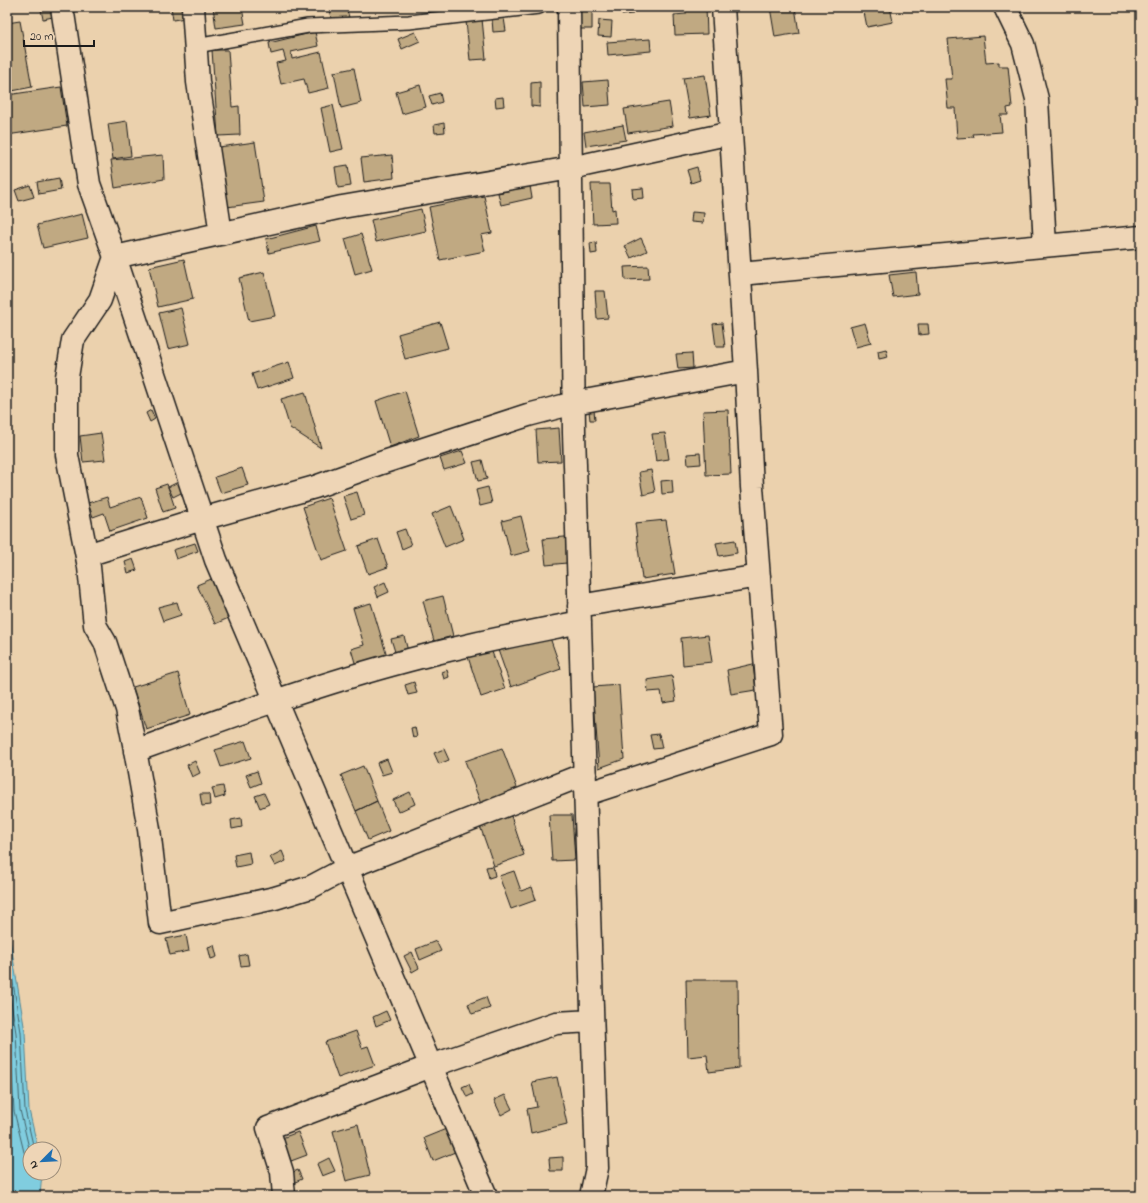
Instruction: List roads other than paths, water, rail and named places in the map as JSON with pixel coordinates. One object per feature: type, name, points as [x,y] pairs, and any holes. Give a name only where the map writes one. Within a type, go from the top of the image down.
[{"type":"street","points":[[62,7],[89,184],[115,257],[216,560],[486,1196]]},
{"type":"street","points":[[193,7],[198,82],[221,234]]},
{"type":"street","points":[[569,7],[574,403],[597,1168],[591,1196]]},
{"type":"street","points":[[115,257],[100,300],[73,340],[67,377],[68,455],[89,567],[95,625],[105,642],[127,709],[149,829],[160,923],[275,898],[311,887],[347,868],[585,784],[771,734],[752,487],[723,7]]},
{"type":"street","points":[[1005,7],[1023,44],[1037,99],[1046,246]]},
{"type":"street","points":[[115,257],[342,207],[571,168],[731,133]]},
{"type":"street","points":[[740,274],[1141,237]]},
{"type":"street","points":[[87,555],[202,519],[315,487],[528,415],[574,403],[746,371]]},
{"type":"street","points":[[135,751],[275,700],[391,665],[580,614],[759,576]]},
{"type":"street","points":[[284,1196],[282,1172],[268,1128],[431,1066],[556,1023],[592,1021]]},
{"type":"lane","points":[[196,46],[308,26],[409,22],[539,7]]},
{"type":"water","points":[[7,920],[25,1032],[29,1110],[36,1141],[22,1141],[22,1181],[41,1181],[40,1196],[7,1196]]}]
